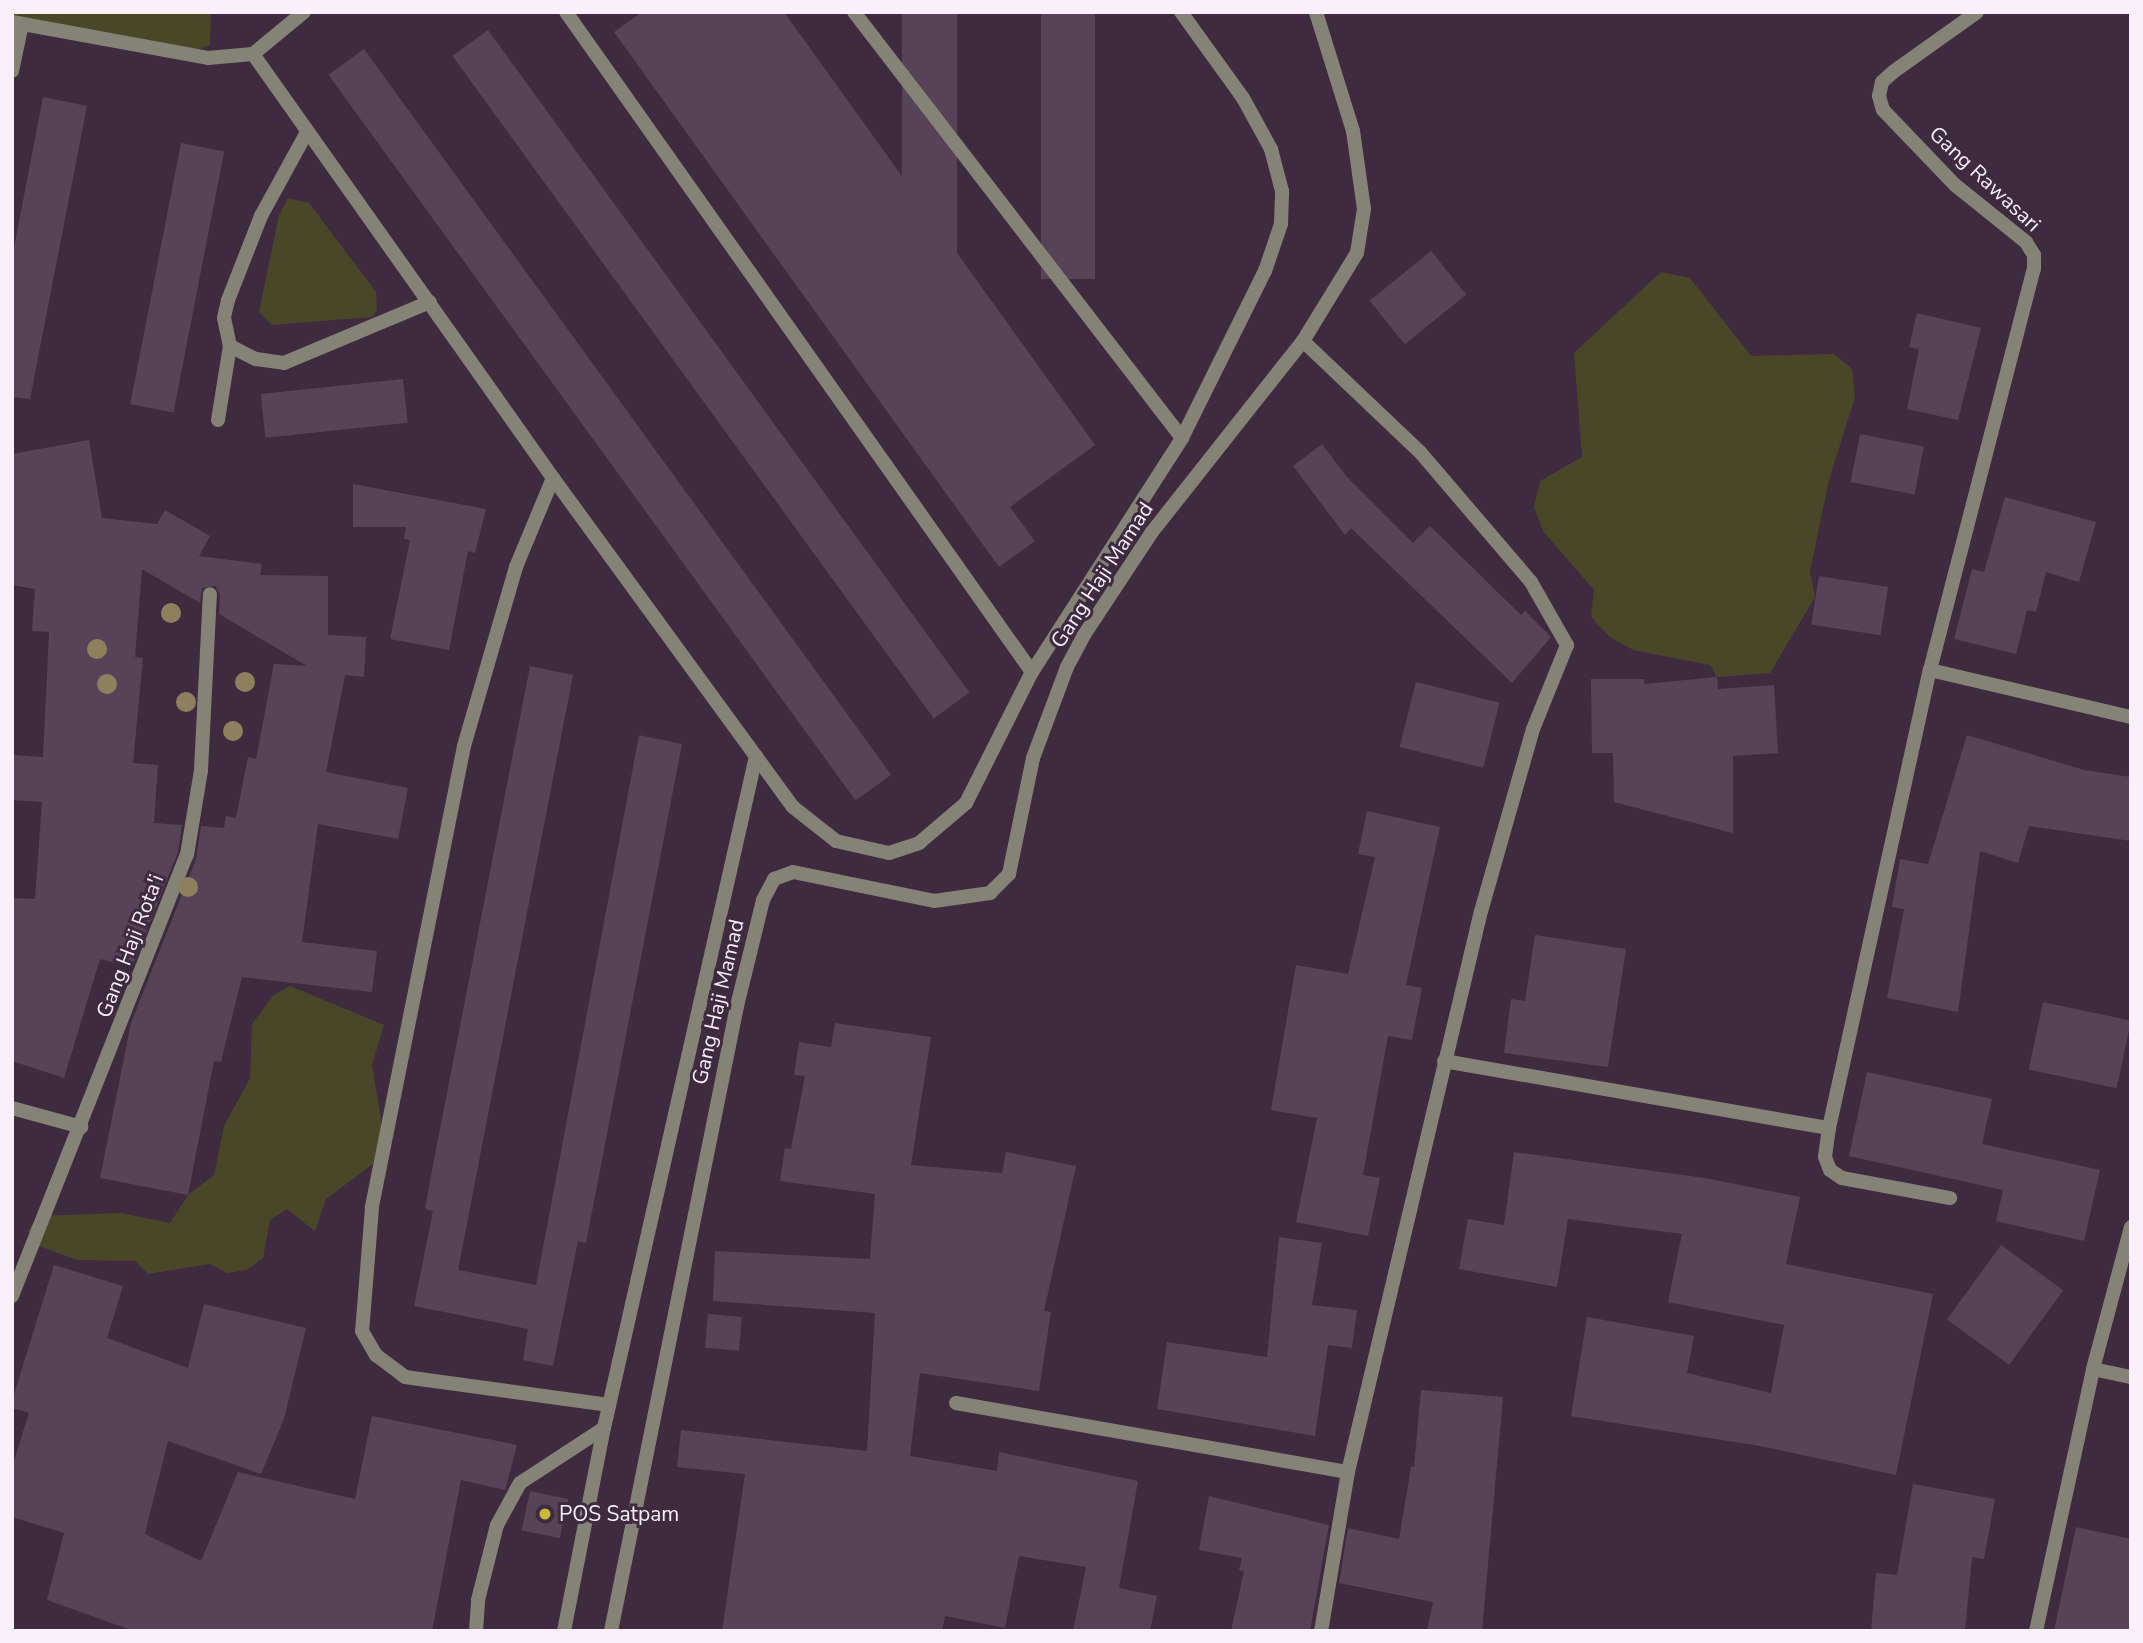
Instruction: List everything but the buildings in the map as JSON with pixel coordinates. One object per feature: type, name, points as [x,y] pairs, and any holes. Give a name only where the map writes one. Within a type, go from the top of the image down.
[{"type":"street","points":[[12,71],[17,23],[208,58],[253,54],[304,12]]},
{"type":"street","points":[[566,12],[1032,672]]},
{"type":"street","points":[[854,12],[1182,438]]},
{"type":"street","points":[[253,54],[553,478],[793,807],[836,841],[889,853],[919,843],[966,803],[1032,672],[1182,438],[1265,271],[1281,224],[1282,191],[1271,149],[1242,98],[1181,12]]},
{"type":"street","name":"Gang Haji Mamad","points":[[611,1631],[737,1006],[755,930],[774,879],[793,872],[934,901],[990,893],[1009,874],[1033,758],[1067,667],[1152,532],[1303,341],[1357,253],[1364,209],[1353,131],[1316,12]]},
{"type":"street","name":"Gang Rawasari","points":[[1930,670],[2034,269],[2034,255],[2026,243],[1955,185],[1883,110],[1879,96],[1882,82],[1893,72],[1977,12]]},
{"type":"street","points":[[218,420],[230,346],[225,318],[228,300],[261,216],[307,132]]},
{"type":"street","points":[[230,346],[256,359],[284,363],[430,302]]},
{"type":"street","points":[[1303,341],[1420,452],[1531,582],[1567,639],[1566,652],[1532,729],[1444,1061],[1348,1472],[1321,1631]]},
{"type":"street","points":[[553,478],[516,567],[464,746],[372,1208],[362,1331],[376,1355],[405,1377],[609,1405]]},
{"type":"street","name":"Gang Haji Rota'i","points":[[12,1296],[187,855],[201,770],[209,594]]},
{"type":"street","points":[[1950,1198],[1842,1178],[1830,1170],[1825,1157],[1829,1128],[1930,670],[2131,717]]},
{"type":"street","points":[[564,1631],[609,1405],[756,756]]},
{"type":"street","points":[[1444,1061],[1829,1128]]},
{"type":"street","points":[[12,1108],[81,1127]]},
{"type":"street","points":[[2036,1631],[2093,1370],[2131,1227]]},
{"type":"street","points":[[2093,1370],[2131,1377]]},
{"type":"street","points":[[956,1403],[1348,1472]]},
{"type":"street","points":[[476,1631],[478,1600],[497,1525],[520,1483],[604,1429]]},
{"type":"shaded area","points":[[12,12],[211,12],[210,45],[190,52],[12,20]]},
{"type":"shaded area","points":[[288,198],[309,203],[376,292],[377,310],[372,317],[272,325],[259,312],[279,215]]},
{"type":"shaded area","points":[[1661,272],[1690,278],[1751,356],[1834,354],[1852,369],[1855,397],[1829,480],[1810,571],[1815,597],[1770,673],[1717,677],[1710,665],[1633,650],[1610,637],[1591,617],[1594,590],[1543,531],[1534,507],[1540,481],[1582,457],[1574,353]]},
{"type":"shaded area","points":[[290,986],[384,1025],[372,1065],[382,1126],[373,1164],[326,1199],[315,1231],[287,1209],[270,1220],[263,1258],[247,1270],[227,1273],[210,1264],[148,1274],[135,1261],[77,1260],[39,1246],[28,1231],[38,1216],[121,1213],[170,1223],[188,1195],[214,1175],[224,1126],[250,1078],[252,1024],[274,995]]},
{"type":"place","name":"POS Satpam","points":[[545,1514]]}]
